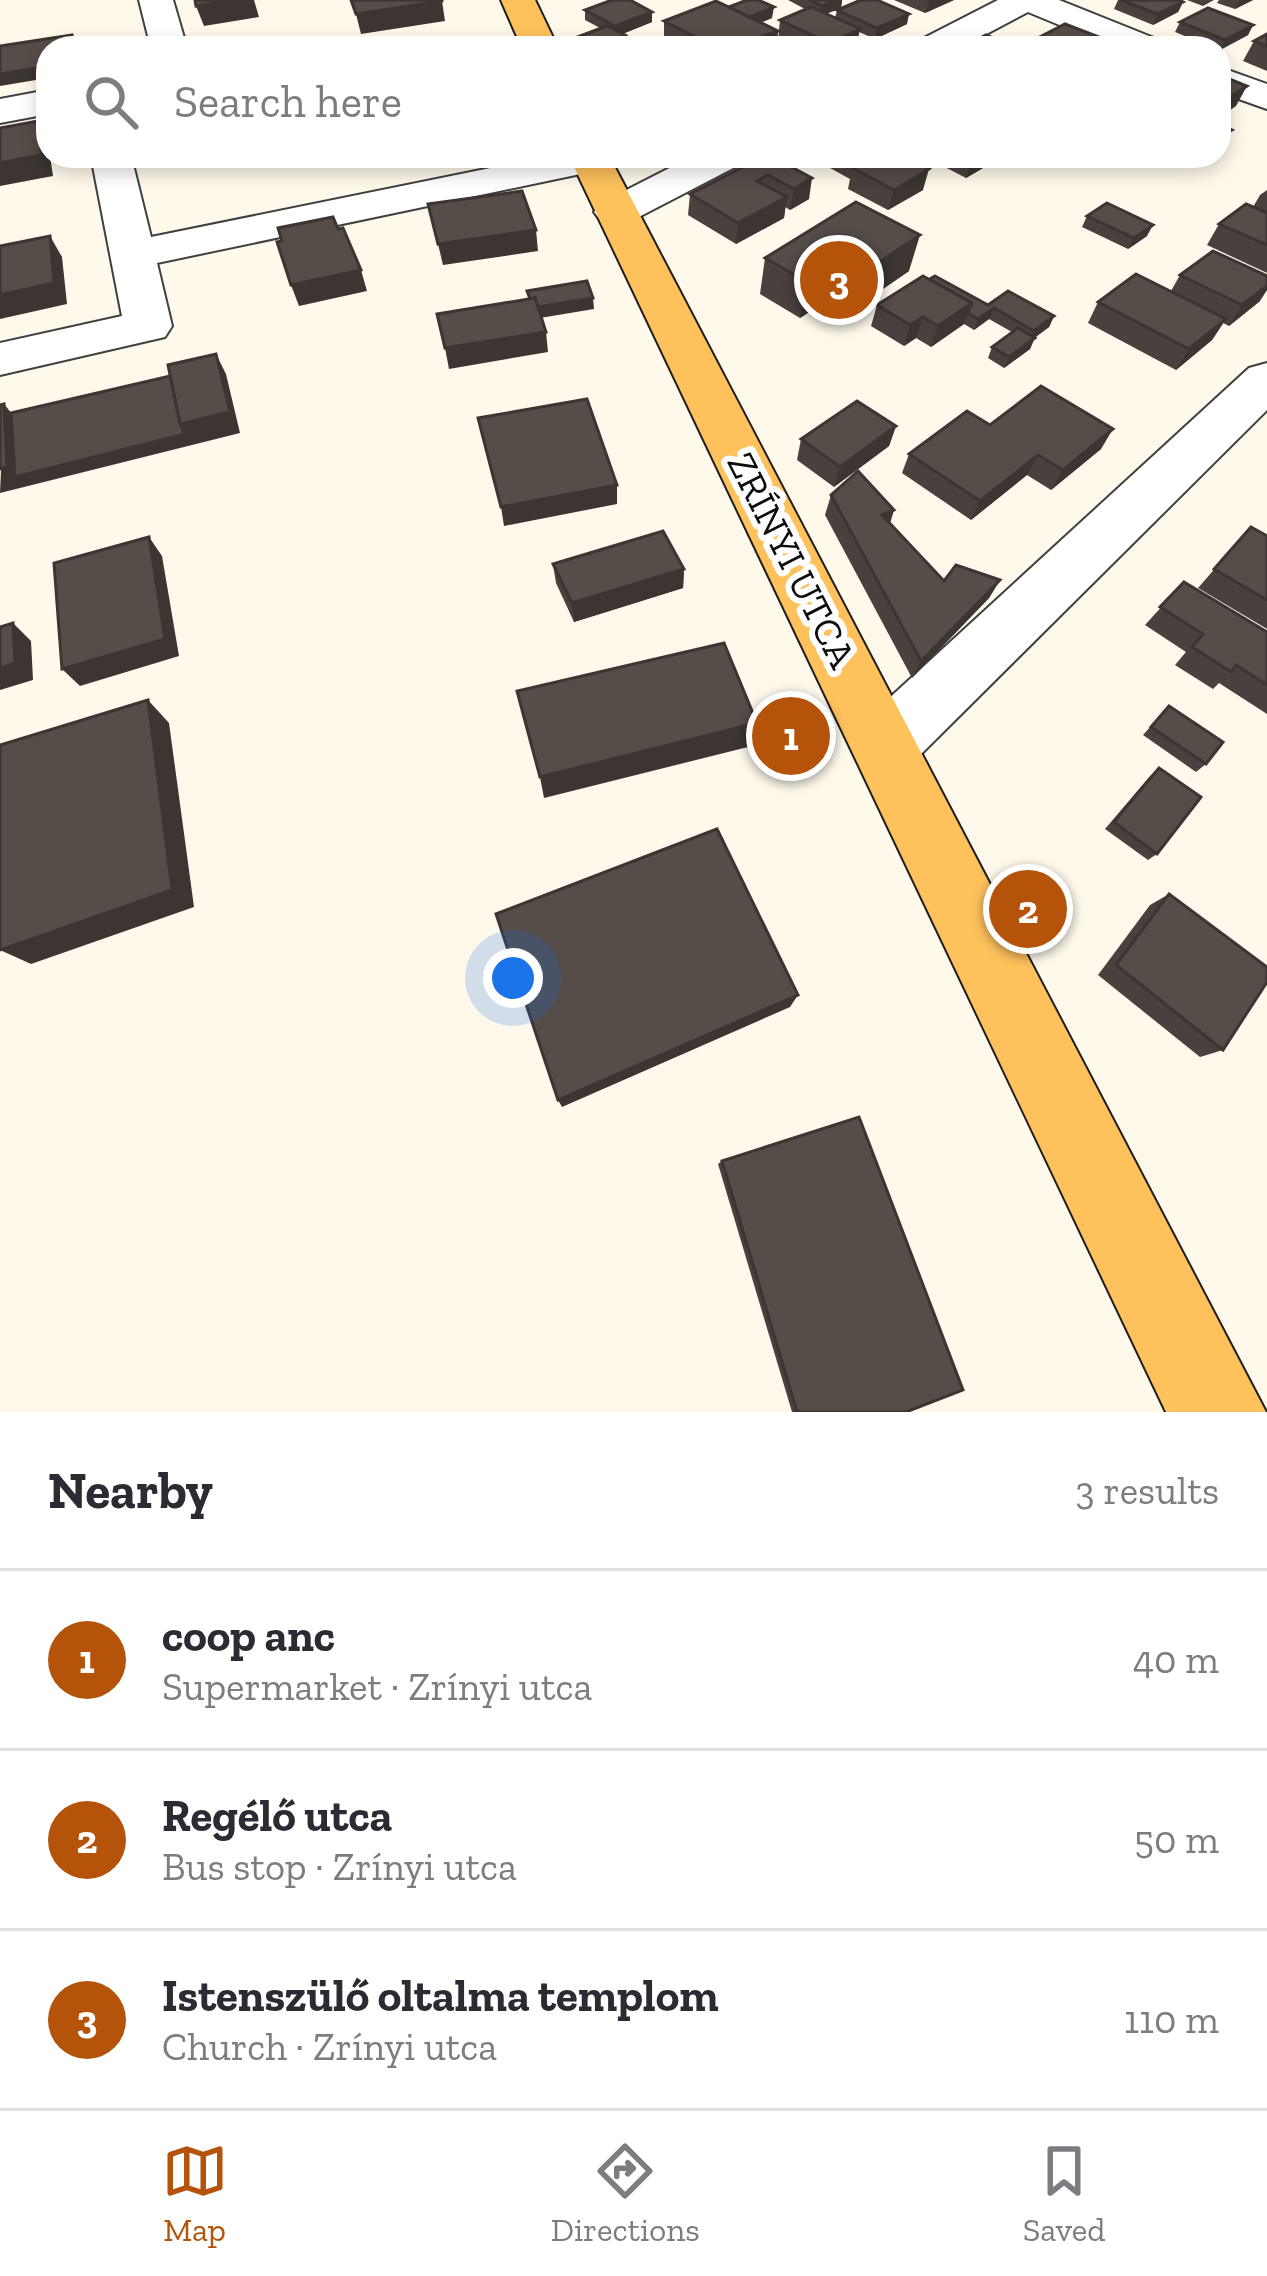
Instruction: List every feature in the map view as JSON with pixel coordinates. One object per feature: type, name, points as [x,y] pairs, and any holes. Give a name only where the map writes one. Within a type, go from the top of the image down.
[{"type":"main road","points":[[518,0],[534,36]]},
{"type":"main road","name":"ZRÍNYI UTCA","points":[[598,176],[1216,1412]]},
{"type":"street","points":[[156,0],[166,36]]},
{"type":"street","points":[[956,36],[1027,0],[1116,36]]},
{"type":"street","points":[[1231,83],[1267,98]]},
{"type":"street","points":[[0,111],[36,104]]},
{"type":"street","points":[[0,359],[148,326],[113,168]]},
{"type":"street","points":[[130,255],[648,168]]},
{"type":"street","points":[[885,746],[1267,380]]},
{"type":"building","points":[[195,0],[234,0],[196,6]]},
{"type":"building","points":[[351,0],[442,0],[442,1],[356,14]]},
{"type":"building","points":[[612,0],[630,0],[652,12],[615,26],[585,10]]},
{"type":"building","points":[[747,0],[774,7],[750,17],[729,7]]},
{"type":"building","points":[[861,0],[877,0],[909,14],[877,28],[837,10]]},
{"type":"building","points":[[1121,0],[1179,0],[1183,2],[1157,14]]},
{"type":"building","points":[[716,1],[778,31],[763,36],[693,36],[664,21]]},
{"type":"building","points":[[811,7],[860,29],[844,36],[814,36],[780,20]]},
{"type":"building","points":[[1208,8],[1253,25],[1231,37],[1215,36],[1180,22]]},
{"type":"building","points":[[1065,24],[1096,36],[1042,36]]},
{"type":"building","points":[[607,26],[625,35],[622,36],[580,36]]},
{"type":"building","points":[[36,40],[36,68],[0,74],[0,46]]},
{"type":"building","points":[[1231,80],[1247,86],[1231,96]]},
{"type":"building","points":[[36,121],[36,156],[0,163],[0,128]]},
{"type":"building","points":[[741,168],[793,168],[812,178],[794,189],[768,175],[757,181],[787,197],[738,223],[690,194]]},
{"type":"building","points":[[853,168],[929,169],[894,190]]},
{"type":"building","points":[[522,191],[536,230],[438,244],[428,204]]},
{"type":"building","points":[[856,202],[920,235],[873,266],[851,254],[807,282],[765,258]]},
{"type":"building","points":[[1107,203],[1153,225],[1134,238],[1087,216]]},
{"type":"building","points":[[1246,204],[1267,213],[1267,245],[1219,224]]},
{"type":"building","points":[[333,217],[338,229],[343,228],[361,270],[291,285],[277,242],[282,241],[278,228]]},
{"type":"building","points":[[50,236],[54,283],[0,295],[0,246]]},
{"type":"building","points":[[1213,251],[1267,276],[1267,286],[1242,305],[1180,275]]},
{"type":"building","points":[[1136,274],[1226,319],[1189,349],[1098,302]]},
{"type":"building","points":[[923,276],[972,303],[938,326],[923,317],[910,325],[877,305]]},
{"type":"building","points":[[935,276],[988,305],[1008,291],[1054,316],[1034,331],[994,308],[978,319],[968,313],[972,303],[930,279]]},
{"type":"building","points":[[587,281],[593,298],[538,307],[527,291]]},
{"type":"building","points":[[535,298],[546,332],[445,348],[437,314]]},
{"type":"building","points":[[1018,328],[1035,338],[1009,357],[992,347]]},
{"type":"building","points":[[216,354],[230,412],[180,424],[168,365]]},
{"type":"building","points":[[170,376],[185,434],[15,477],[11,413]]},
{"type":"building","points":[[1041,386],[1113,429],[1063,470],[1038,455],[980,501],[909,454],[967,411],[990,425]]},
{"type":"building","points":[[587,399],[617,485],[501,507],[478,418]]},
{"type":"building","points":[[857,401],[896,426],[840,467],[801,439]]},
{"type":"building","points":[[4,404],[7,467],[0,469],[0,405]]},
{"type":"building","points":[[858,471],[894,510],[882,515],[944,581],[956,565],[1000,580],[921,661],[831,495]]},
{"type":"building","points":[[1251,527],[1267,536],[1267,600],[1214,569]]},
{"type":"building","points":[[663,531],[684,569],[572,603],[553,564]]},
{"type":"building","points":[[149,537],[165,639],[62,669],[54,563]]},
{"type":"building","points":[[1184,582],[1267,632],[1267,685],[1236,665],[1231,672],[1192,647],[1203,634],[1160,607]]},
{"type":"building","points":[[13,623],[15,663],[0,668],[0,627]]},
{"type":"building","points":[[724,643],[757,723],[540,777],[517,691]]},
{"type":"building","points":[[148,700],[172,890],[0,950],[0,745]]},
{"type":"building","points":[[1169,706],[1223,742],[1206,764],[1151,727]]},
{"type":"building","points":[[1159,768],[1201,797],[1157,854],[1114,822]]},
{"type":"building","points":[[717,829],[798,995],[558,1100],[496,914]]},
{"type":"building","points":[[1169,894],[1267,967],[1267,982],[1223,1050],[1116,965]]},
{"type":"building","points":[[859,1117],[963,1390],[906,1412],[797,1412],[722,1161]]},
{"type":"place","name":"Istenszülő oltalma templom","points":[[839,280]]},
{"type":"place","name":"coop anc","points":[[791,736]]},
{"type":"place","name":"Regélő utca","points":[[1028,909]]}]
